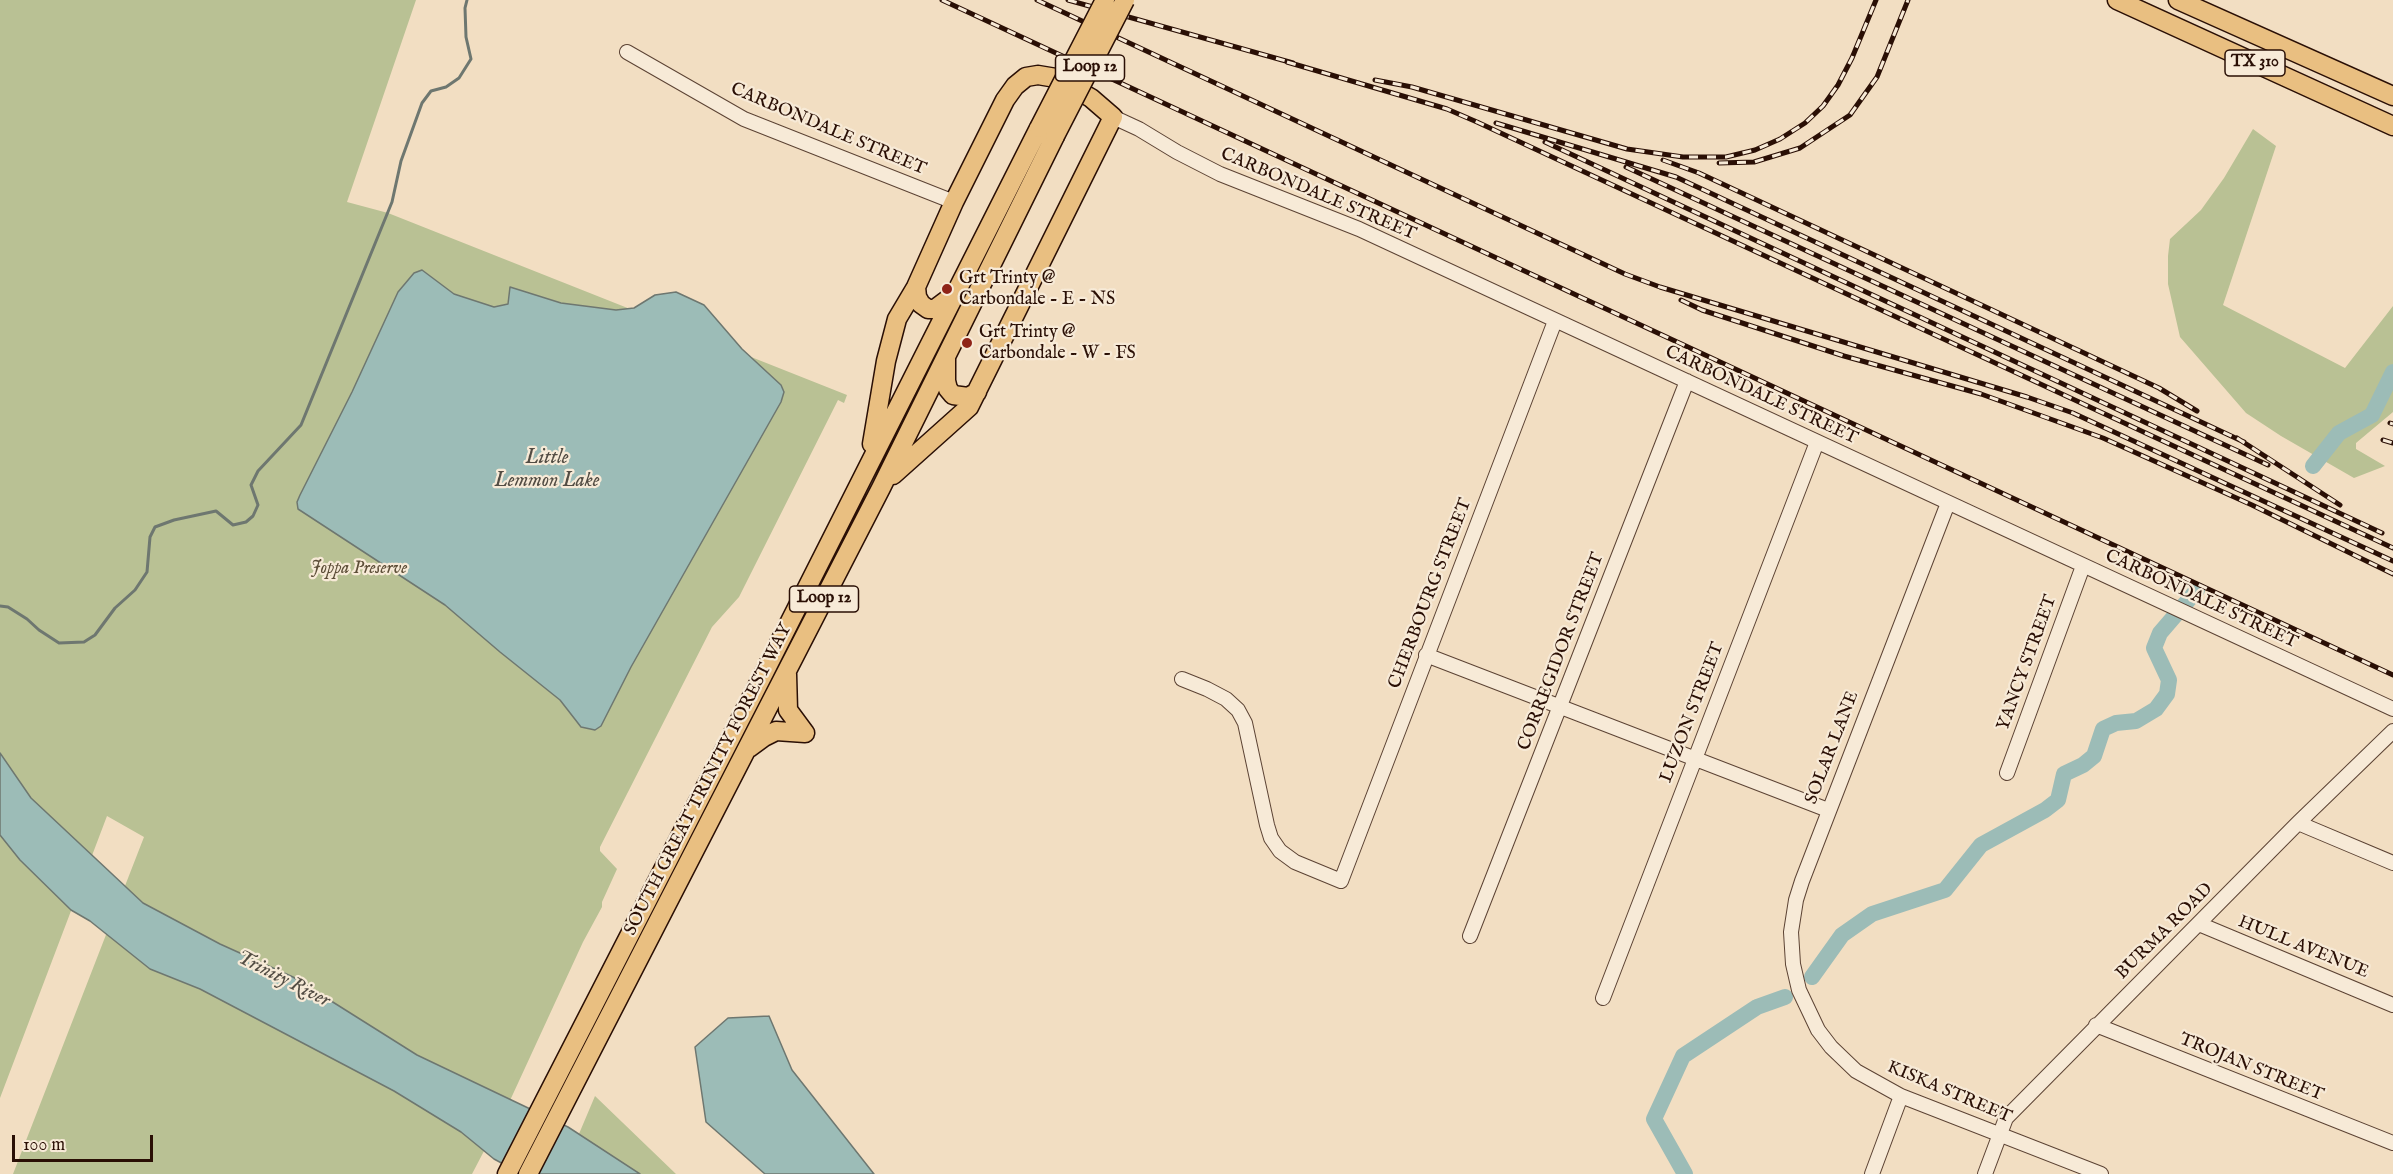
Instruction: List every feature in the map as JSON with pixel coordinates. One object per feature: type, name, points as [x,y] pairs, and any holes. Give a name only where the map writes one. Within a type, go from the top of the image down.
[{"type":"main road","name":"SOUTH GREAT TRINITY FOREST WAY","points":[[507,1174],[1105,0]]},
{"type":"main road","name":"SOUTH GREAT TRINITY FOREST WAY","points":[[528,1174],[881,488],[947,351],[1125,0]]},
{"type":"main road","name":"TX 310","points":[[2117,0],[2393,126]]},
{"type":"main road","name":"TX 310","points":[[2178,0],[2393,96]]},
{"type":"main road","points":[[2218,18],[2237,19],[2393,85]]},
{"type":"main road","points":[[867,466],[897,319],[916,287],[954,202],[1005,100],[1015,86],[1026,77],[1038,75],[1056,78],[1091,98],[1113,117],[977,392],[961,415],[915,452],[881,488]]},
{"type":"main road","points":[[916,287],[917,297],[928,309],[942,305],[953,296]]},
{"type":"main road","points":[[947,351],[945,373],[948,390],[960,398],[977,392]]},
{"type":"main road","points":[[767,711],[764,706],[764,696],[773,675],[780,641]]},
{"type":"main road","points":[[746,751],[776,731],[805,733],[788,710],[787,671]]},
{"type":"street","name":"CARBONDALE STREET","points":[[627,52],[744,119],[954,202]]},
{"type":"street","name":"CARBONDALE STREET","points":[[1113,117],[1220,174],[1359,229],[2393,709]]},
{"type":"street","name":"CHERBOURG STREET","points":[[1182,679],[1216,694],[1238,710],[1245,723],[1267,825],[1271,838],[1280,851],[1295,862],[1341,881],[1556,321]]},
{"type":"street","name":"CORREGIDOR STREET","points":[[1470,936],[1687,381]]},
{"type":"street","name":"LUZON STREET","points":[[1603,998],[1817,442]]},
{"type":"street","name":"SOLAR LANE","points":[[1808,1012],[1799,990],[1793,964],[1791,932],[1796,900],[1828,810],[1948,503]]},
{"type":"street","name":"YANCY STREET","points":[[2007,773],[2083,566]]},
{"type":"street","points":[[1426,655],[1828,810]]},
{"type":"street","name":"BURMA ROAD","points":[[1985,1174],[2006,1118],[2096,1025],[2393,730]]},
{"type":"street","points":[[2298,823],[2393,863]]},
{"type":"street","name":"HULL AVENUE","points":[[2199,924],[2393,1005]]},
{"type":"street","name":"KISKA STREET","points":[[1808,1012],[1818,1030],[1844,1061],[1856,1071],[1900,1096],[2102,1174]]},
{"type":"street","name":"TROJAN STREET","points":[[2096,1025],[2393,1143]]},
{"type":"street","points":[[1872,1174],[1900,1096]]},
{"type":"green space","name":"Joppa Preserve","points":[[0,0],[416,0],[347,202],[388,213],[847,395],[844,403],[838,400],[739,597],[712,627],[600,847],[600,851],[617,869],[602,902],[602,907],[583,942],[507,1107],[472,1174],[13,1174],[144,837],[107,816],[0,1098]]},
{"type":"green space","points":[[2253,129],[2276,146],[2223,305],[2345,368],[2393,306],[2393,412],[2356,443],[2356,449],[2385,466],[2354,478],[2246,413],[2180,337],[2168,284],[2170,239],[2201,210],[2224,178]]},
{"type":"green space","points":[[595,1096],[676,1174],[562,1174]]},
{"type":"water","name":"Little Lemmon Lake","points":[[422,270],[454,294],[494,307],[508,304],[510,287],[561,303],[616,310],[634,308],[655,295],[676,292],[704,305],[742,349],[781,385],[784,392],[781,402],[631,667],[601,726],[595,730],[581,727],[560,700],[445,605],[298,509],[297,502],[300,495],[352,392],[398,292],[414,273]]},
{"type":"water","name":"Trinity River","points":[[0,753],[31,798],[143,903],[220,944],[293,977],[417,1055],[568,1127],[640,1174],[522,1174],[494,1159],[461,1132],[394,1091],[200,989],[150,969],[90,921],[71,910],[20,860],[0,835]]},
{"type":"water","points":[[769,1016],[792,1070],[874,1174],[765,1174],[706,1122],[695,1047],[728,1018]]},
{"type":"waterway","points":[[0,606],[8,607],[59,643],[84,642],[95,635],[115,608],[135,590],[147,572],[150,537],[155,527],[174,520],[216,511],[233,525],[246,522],[253,516],[258,505],[251,485],[258,471],[301,425],[392,202],[401,161],[422,103],[431,91],[446,87],[459,78],[471,59],[466,37],[467,0]]},
{"type":"waterway","points":[[2313,466],[2339,433],[2372,415],[2393,372]]},
{"type":"waterway","points":[[1812,977],[1842,935],[1872,914],[1945,890],[1981,845],[2045,810],[2058,800],[2064,774],[2083,765],[2094,756],[2103,729],[2116,723],[2136,721],[2156,709],[2167,694],[2169,680],[2154,648],[2160,633],[2197,590]]},
{"type":"waterway","points":[[1685,1174],[1654,1119],[1683,1056],[1757,1007],[1785,997]]},
{"type":"railway","points":[[942,0],[2393,675]]},
{"type":"railway","points":[[1037,0],[1625,274],[1660,287],[2027,397],[2073,413],[2393,561]]},
{"type":"railway","points":[[1068,0],[1293,63]]},
{"type":"railway","points":[[1375,80],[1412,87],[1627,149],[1683,157],[1726,157],[1755,150],[1780,139],[1805,123],[1823,106],[1838,85],[1852,58],[1876,0]]},
{"type":"railway","points":[[1719,163],[1754,162],[1800,148],[1850,115],[1877,77],[1908,0]]},
{"type":"railway","points":[[1287,62],[1447,109],[1477,122],[2393,548]]},
{"type":"railway","points":[[1496,123],[1676,177],[2244,442]]},
{"type":"railway","points":[[1545,142],[2382,533]]},
{"type":"railway","points":[[1663,160],[1699,173],[2159,388],[2197,411]]},
{"type":"railway","points":[[1626,167],[2268,465]]},
{"type":"railway","points":[[1681,300],[1702,310],[1844,356],[1981,394],[2103,438],[2252,505],[2393,574]]},
{"type":"railway","points":[[2237,438],[2340,505]]},
{"type":"railway","points":[[2383,440],[2393,443]]},
{"type":"place","name":"Grt Trinty @ Carbondale - E - NS","points":[[947,289]]},
{"type":"place","name":"Grt Trinty @ Carbondale - W - FS","points":[[967,343]]}]
